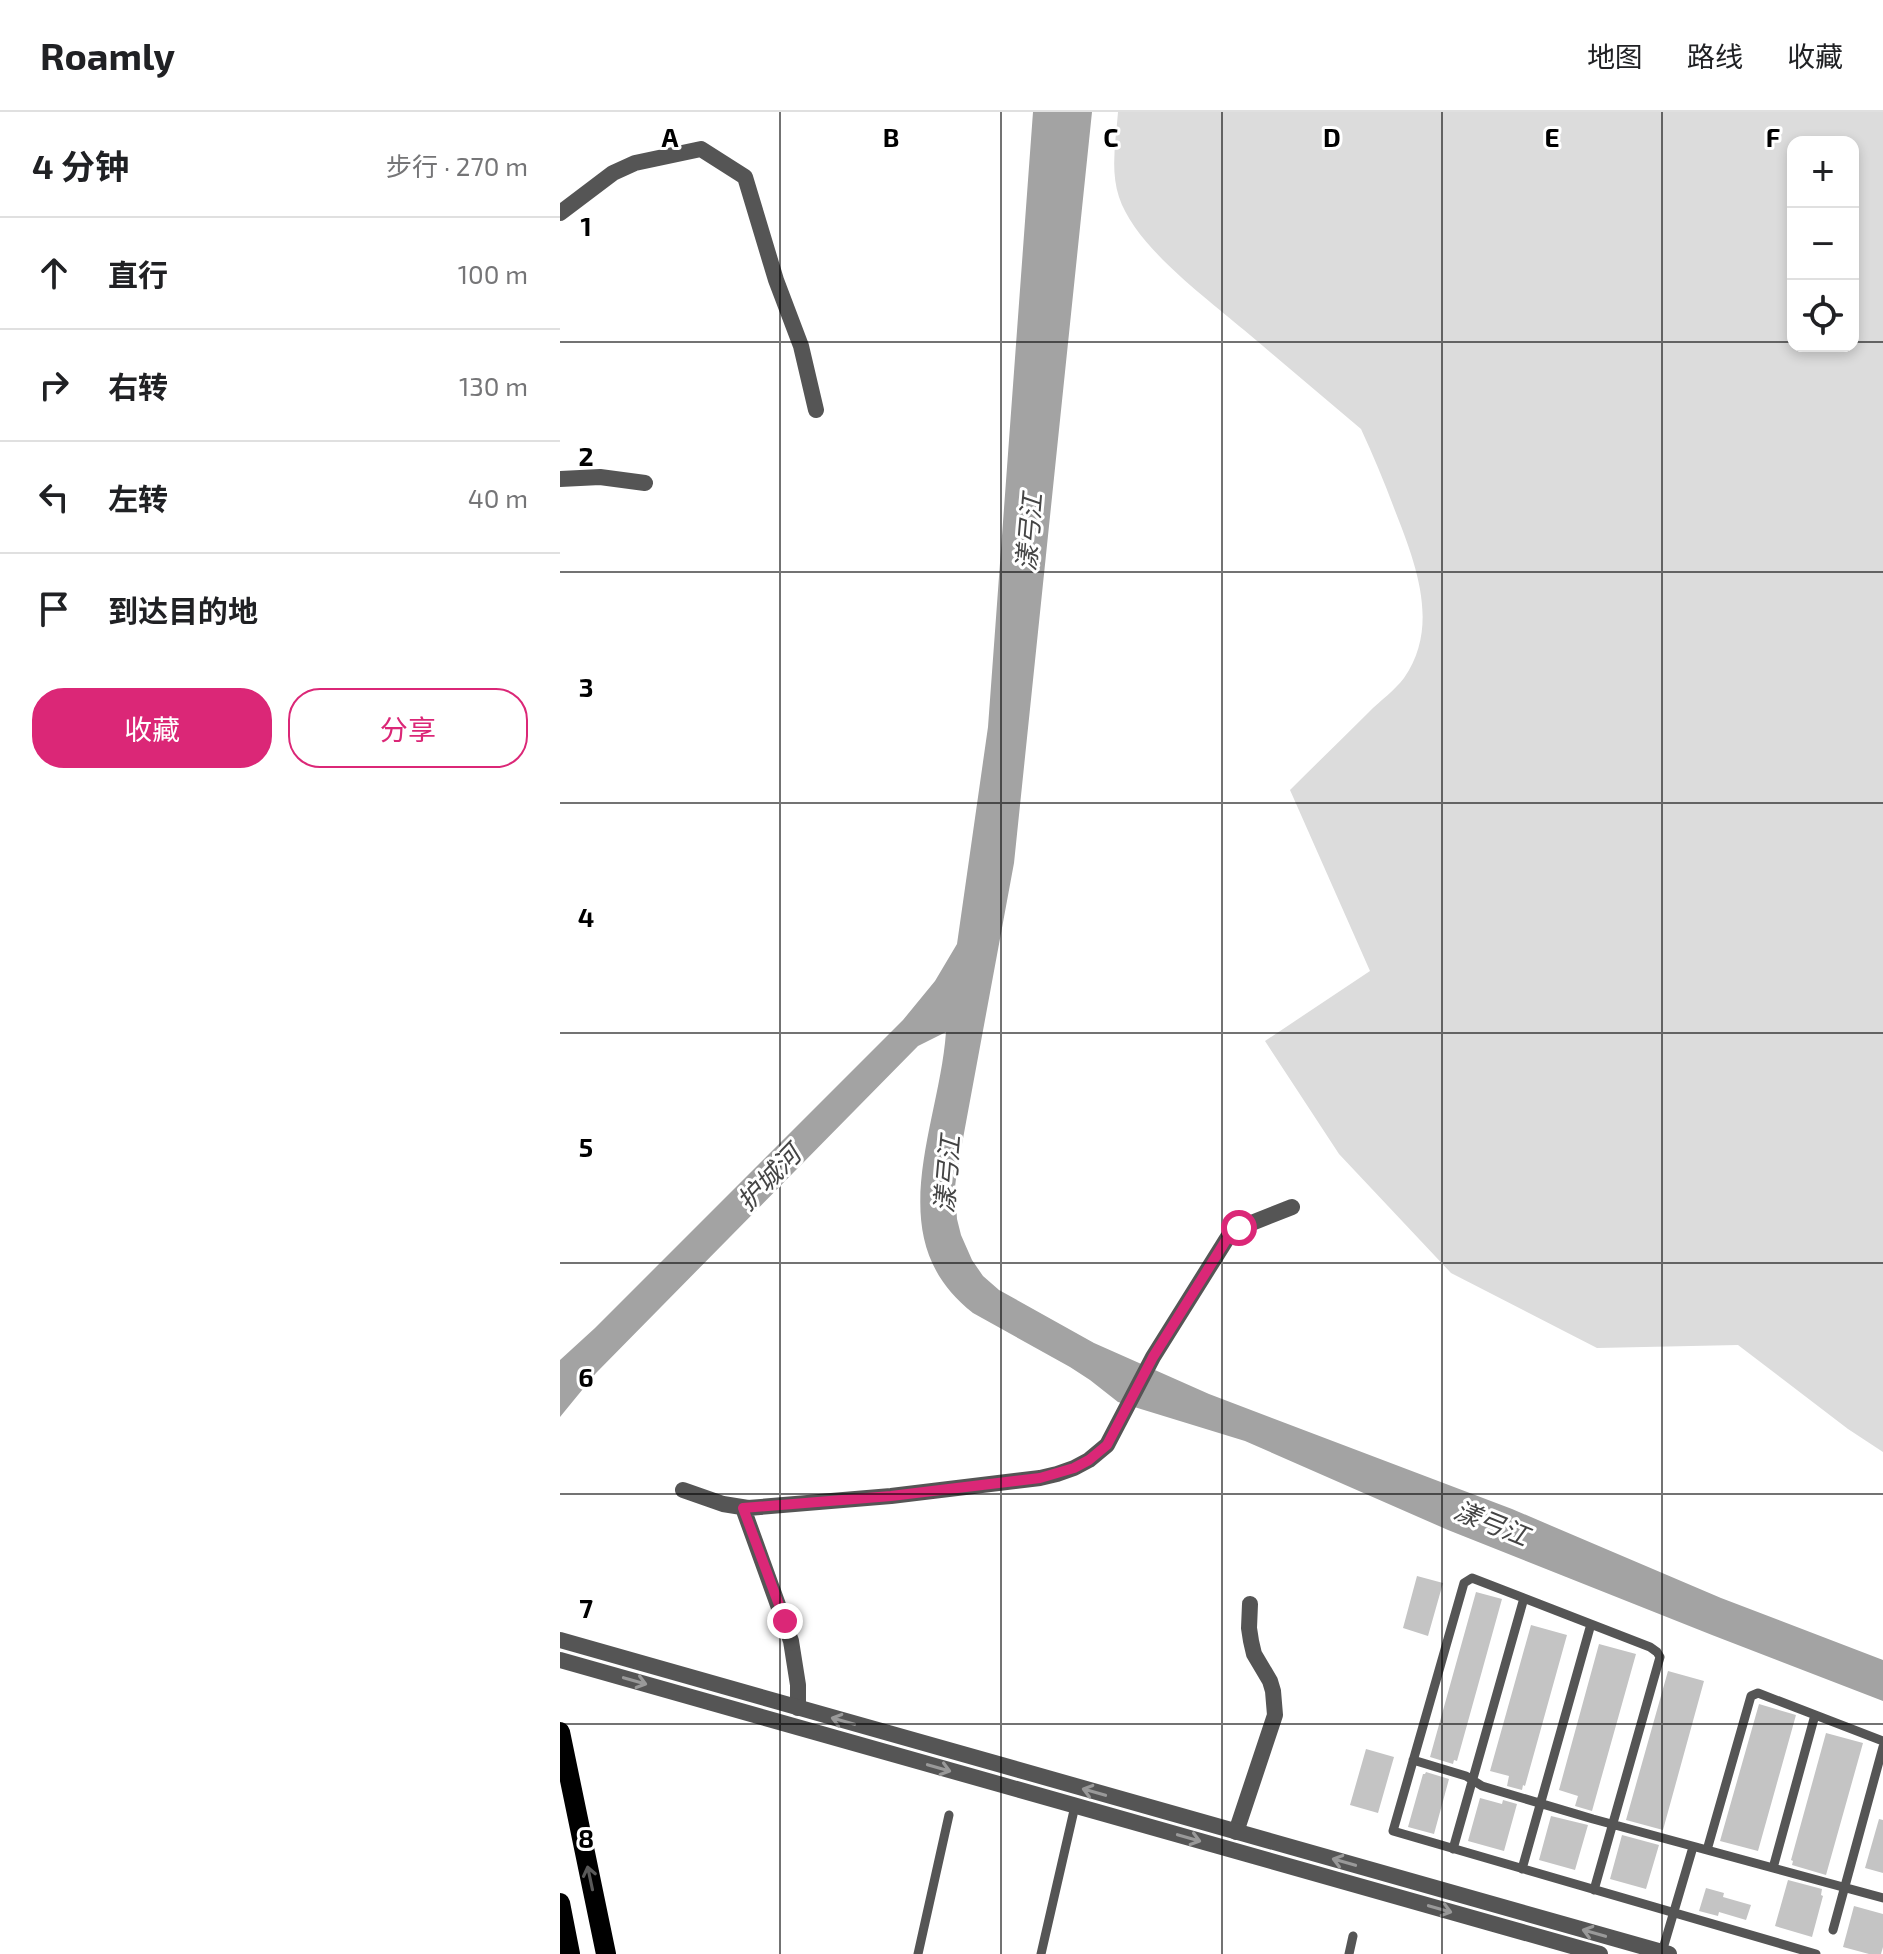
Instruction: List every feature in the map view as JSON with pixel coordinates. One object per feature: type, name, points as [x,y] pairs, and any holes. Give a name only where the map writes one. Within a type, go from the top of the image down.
[{"type":"main road","points":[[560,1732],[606,1954]]},
{"type":"main road","points":[[560,1903],[570,1954]]},
{"type":"street","points":[[560,213],[613,173],[635,163],[701,149],[745,177],[776,280],[801,346],[816,410]]},
{"type":"street","points":[[560,479],[600,477],[645,483]]},
{"type":"street","points":[[683,1490],[743,1508],[891,1496],[1057,1474],[1089,1460],[1107,1445],[1153,1357],[1228,1237],[1239,1228],[1292,1207]]},
{"type":"street","points":[[743,1508],[791,1641],[797,1673],[798,1708]]},
{"type":"street","points":[[1236,1832],[1275,1715],[1270,1681],[1254,1654],[1251,1641],[1250,1604]]},
{"type":"street","points":[[560,1640],[1666,1953]]},
{"type":"street","points":[[560,1660],[1600,1954]]},
{"type":"lane","points":[[1594,1890],[1660,1657],[1650,1647],[1472,1578],[1464,1583],[1393,1831],[1453,1849],[1594,1890],[1816,1954]]},
{"type":"lane","points":[[1453,1849],[1524,1598]]},
{"type":"lane","points":[[1522,1869],[1591,1624]]},
{"type":"lane","points":[[1707,1850],[1751,1696],[1758,1693],[1883,1744],[1833,1930]]},
{"type":"lane","points":[[1773,1868],[1815,1715]]},
{"type":"lane","points":[[1413,1760],[1540,1804],[1883,1898]]},
{"type":"lane","points":[[1041,1954],[1075,1806]]},
{"type":"lane","points":[[918,1954],[949,1815]]},
{"type":"lane","points":[[1666,1953],[1693,1847]]},
{"type":"lane","points":[[1349,1954],[1353,1936]]},
{"type":"shaded area","points":[[1118,112],[1883,112],[1883,1452],[1738,1345],[1597,1348],[1451,1273],[1339,1154],[1265,1041],[1370,971],[1290,790],[1404,678],[1415,658],[1421,637],[1421,593],[1402,529],[1361,429],[1155,252],[1127,215],[1119,197],[1114,155]]},
{"type":"water","points":[[1033,112],[1092,112],[1014,863],[955,1187],[957,1219],[972,1260],[983,1276],[999,1290],[1094,1343],[1209,1394],[1512,1509],[1721,1598],[1883,1660],[1883,1701],[1448,1530],[1245,1441],[1118,1402],[1070,1367],[973,1313],[944,1284],[928,1252],[921,1217],[921,1181],[926,1144],[946,1032],[918,1046],[596,1373],[560,1417],[560,1360],[903,1020],[935,981],[957,944],[988,727]]},
{"type":"building","points":[[1417,1576],[1443,1583],[1428,1636],[1403,1628]]},
{"type":"building","points":[[1476,1592],[1502,1599],[1457,1761],[1454,1760],[1453,1764],[1430,1757]]},
{"type":"building","points":[[1531,1625],[1567,1635],[1522,1790],[1507,1786],[1509,1776],[1490,1771]]},
{"type":"building","points":[[1599,1644],[1636,1654],[1592,1811],[1575,1806],[1578,1796],[1559,1790]]},
{"type":"building","points":[[1668,1671],[1704,1681],[1663,1830],[1626,1820]]},
{"type":"building","points":[[1759,1704],[1796,1715],[1758,1851],[1720,1841]]},
{"type":"building","points":[[1826,1733],[1863,1743],[1826,1875],[1792,1865],[1791,1860]]},
{"type":"building","points":[[1366,1749],[1394,1757],[1378,1813],[1350,1805]]},
{"type":"building","points":[[1426,1772],[1449,1779],[1434,1834],[1408,1827]]},
{"type":"building","points":[[1480,1798],[1502,1804],[1503,1800],[1517,1804],[1504,1851],[1468,1841]]},
{"type":"building","points":[[1551,1816],[1588,1825],[1575,1870],[1539,1860]]},
{"type":"building","points":[[1879,1819],[1883,1820],[1883,1873],[1865,1868]]},
{"type":"building","points":[[1622,1835],[1659,1845],[1646,1889],[1610,1879]]},
{"type":"building","points":[[1788,1880],[1822,1889],[1823,1896],[1812,1937],[1775,1926]]},
{"type":"building","points":[[1706,1888],[1724,1893],[1723,1897],[1751,1905],[1746,1920],[1719,1912],[1718,1916],[1699,1911]]},
{"type":"building","points":[[1854,1906],[1883,1914],[1881,1954],[1843,1947]]},
{"type":"route","points":[[785,1621],[743,1508],[891,1496],[1040,1478],[1089,1460],[1107,1445],[1153,1357],[1228,1237],[1239,1228]]},
{"type":"water label","name":"漾弓江","points":[[1028,532]]},
{"type":"water label","name":"漾弓江","points":[[946,1174]]},
{"type":"water label","name":"护城河","points":[[768,1177]]},
{"type":"water label","name":"漾弓江","points":[[1492,1522]]}]
